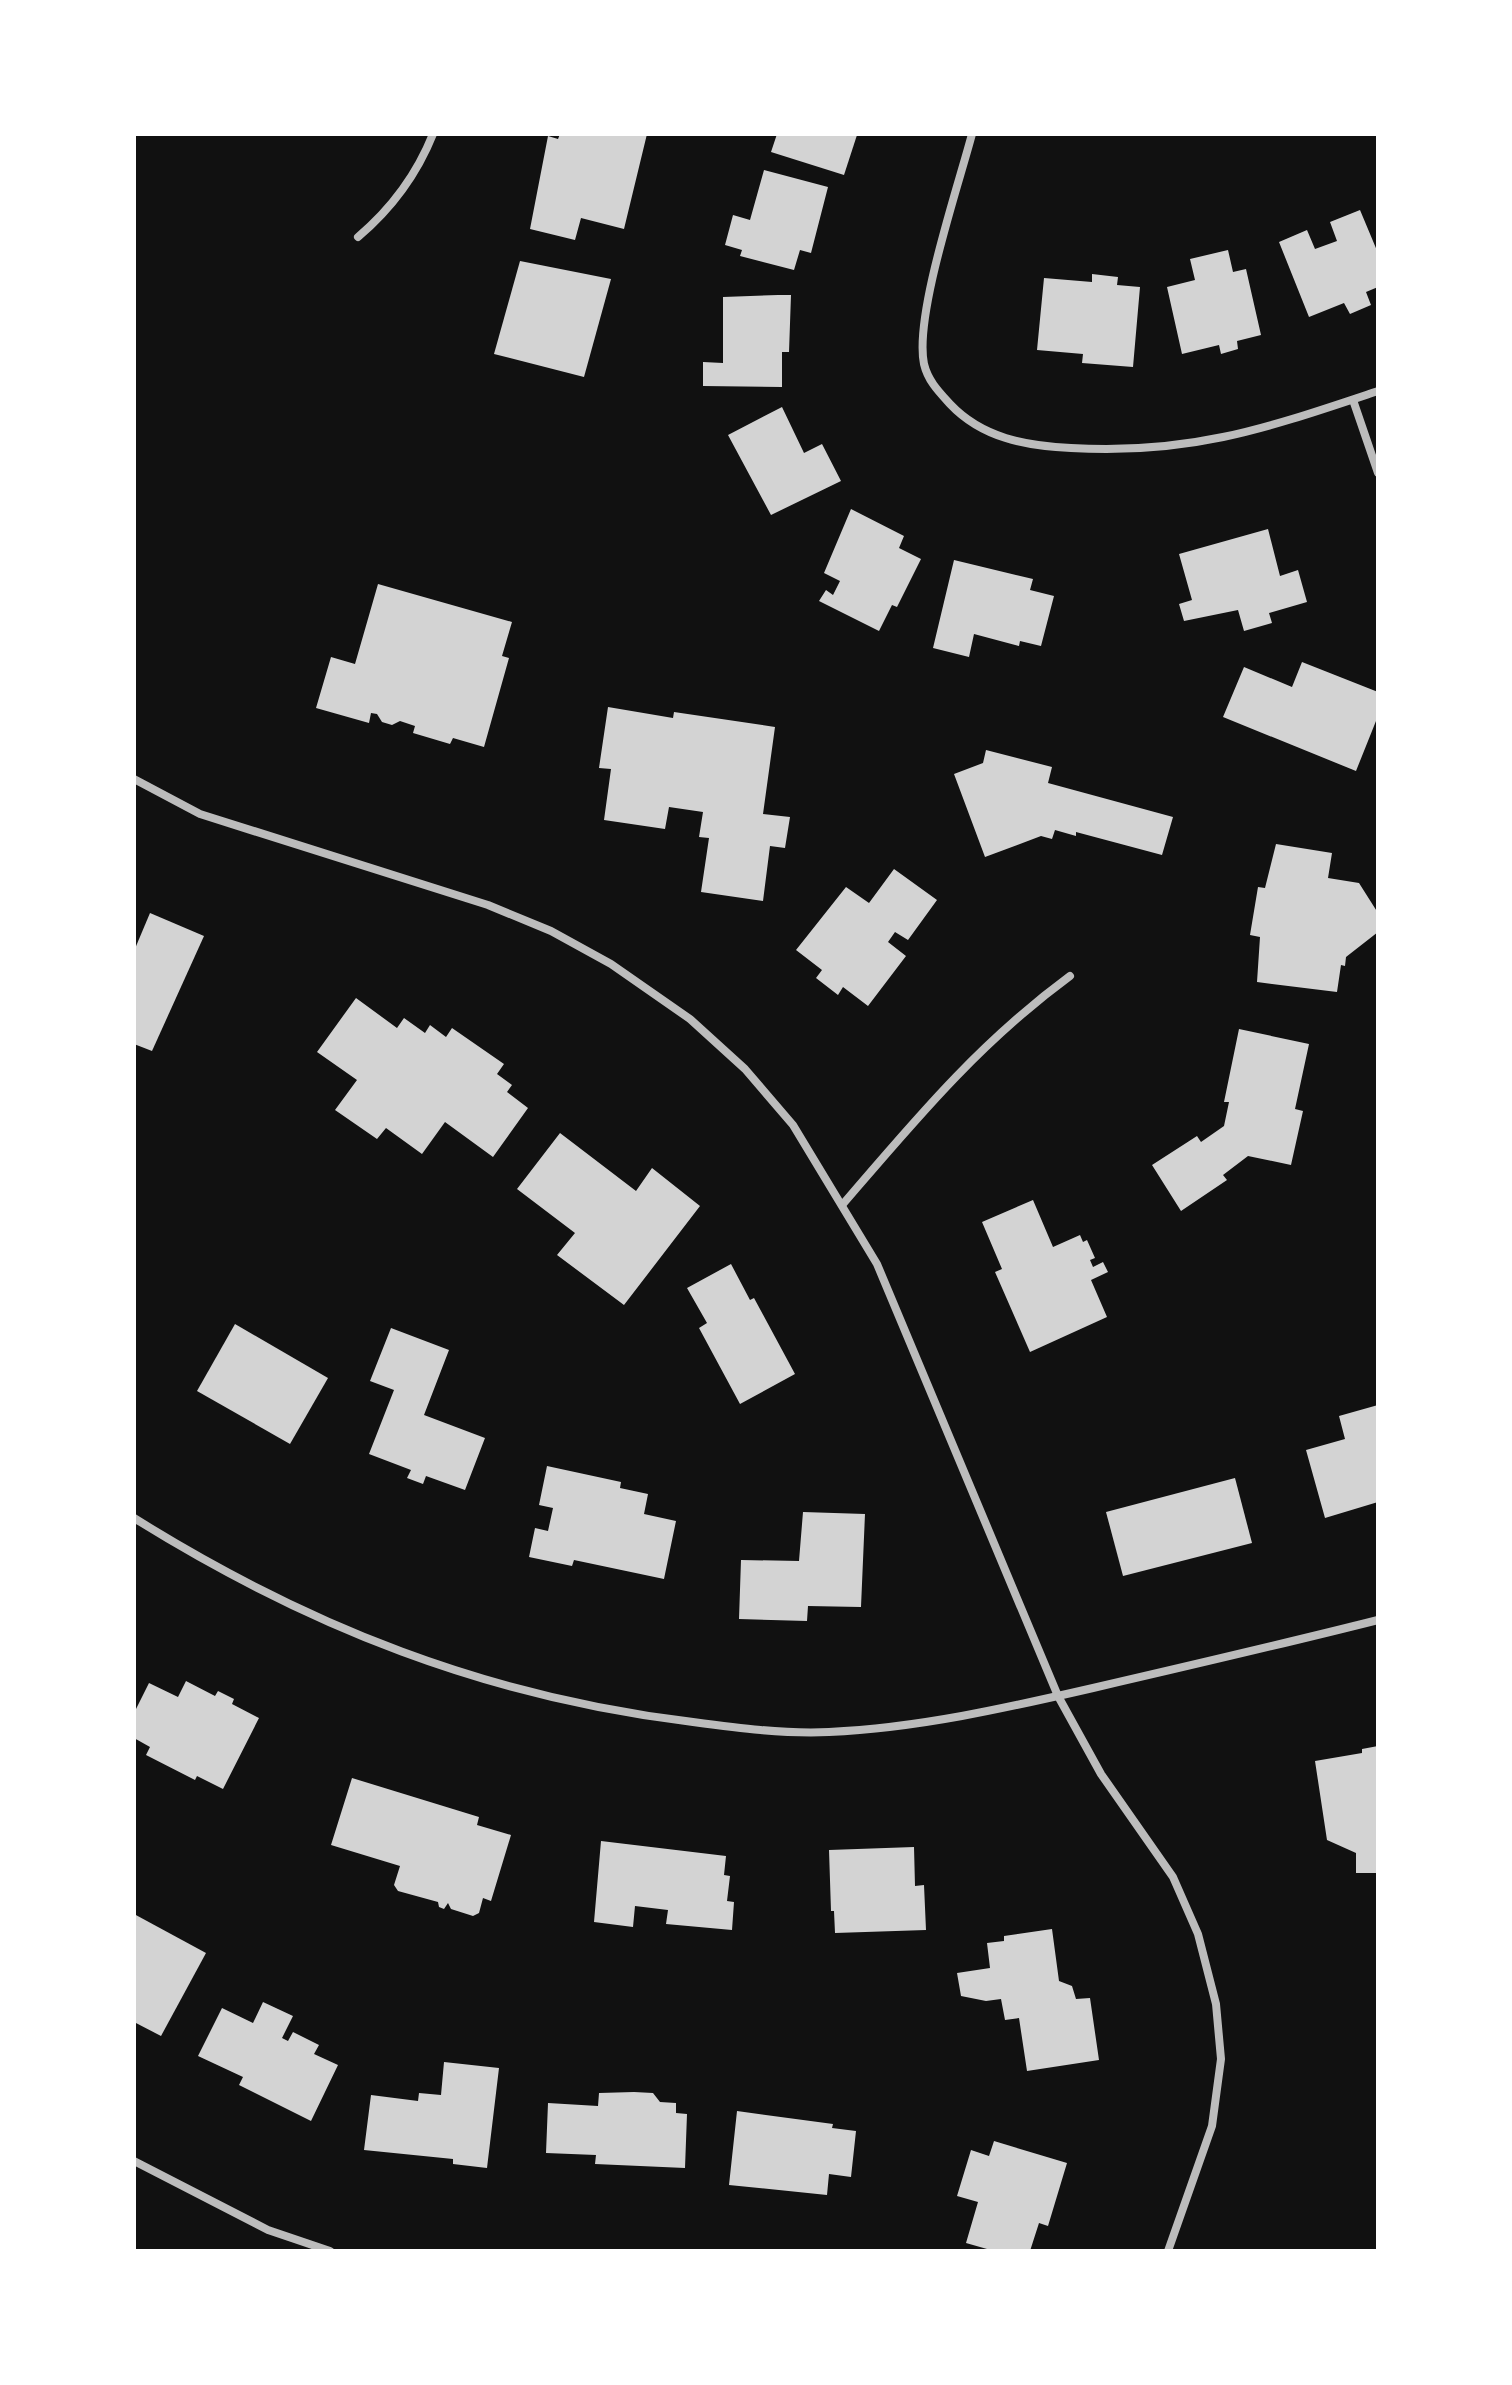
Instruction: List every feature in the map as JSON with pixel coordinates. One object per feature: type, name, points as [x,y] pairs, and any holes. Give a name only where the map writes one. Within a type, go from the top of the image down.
[{"type":"street","points":[[358,237],[383,216],[405,186],[433,134]]},
{"type":"street","points":[[972,134],[923,324],[924,364],[932,384],[964,418],[998,437],[1049,447],[1121,451],[1197,445],[1267,429],[1378,391]]},
{"type":"street","points":[[1353,400],[1378,473]]},
{"type":"street","points":[[134,779],[200,814],[488,905],[551,931],[611,964],[690,1019],[745,1069],[793,1125],[877,1264],[1058,1696],[1101,1774],[1173,1877],[1198,1934],[1216,2004],[1221,2059],[1212,2126],[1168,2251]]},
{"type":"street","points":[[843,1204],[935,1097],[1014,1017],[1070,976]]},
{"type":"street","points":[[134,1518],[291,1607],[347,1632],[450,1669],[556,1699],[663,1719],[765,1731],[830,1732],[950,1719],[1378,1620]]},
{"type":"street","points":[[134,2161],[268,2230],[330,2251]]},
{"type":"building","points":[[560,134],[647,134],[624,229],[581,218],[575,240],[530,229],[548,136],[558,139]]},
{"type":"building","points":[[777,134],[857,135],[844,175],[771,152]]},
{"type":"building","points":[[764,170],[828,187],[811,253],[800,250],[794,270],[740,256],[742,250],[725,245],[733,215],[750,220]]},
{"type":"building","points":[[1360,210],[1378,253],[1378,287],[1366,292],[1371,305],[1350,314],[1344,303],[1309,317],[1279,242],[1307,230],[1315,249],[1337,241],[1330,222]]},
{"type":"building","points":[[1228,250],[1233,272],[1246,269],[1261,335],[1237,341],[1238,349],[1221,354],[1219,345],[1182,354],[1167,287],[1195,280],[1190,259]]},
{"type":"building","points":[[520,261],[611,279],[584,377],[494,354]]},
{"type":"building","points":[[1092,274],[1118,277],[1117,285],[1140,287],[1133,367],[1082,363],[1083,354],[1037,350],[1044,278],[1092,282]]},
{"type":"building","points":[[791,295],[789,352],[782,352],[782,387],[703,386],[703,362],[723,363],[723,297]]},
{"type":"building","points":[[782,407],[804,453],[822,444],[841,481],[771,515],[728,435]]},
{"type":"building","points":[[851,509],[904,536],[899,548],[921,559],[897,607],[892,605],[879,631],[819,601],[826,590],[833,595],[840,581],[824,573]]},
{"type":"building","points":[[1268,529],[1280,576],[1298,570],[1307,602],[1269,613],[1272,623],[1244,631],[1238,610],[1184,621],[1179,604],[1192,600],[1179,554]]},
{"type":"building","points":[[954,560],[1033,579],[1030,590],[1054,596],[1041,646],[1020,641],[1019,646],[974,634],[969,657],[933,648]]},
{"type":"building","points":[[378,584],[512,622],[502,656],[509,658],[484,747],[453,738],[450,744],[413,733],[415,726],[400,721],[392,725],[382,722],[377,714],[371,713],[369,723],[316,708],[331,657],[355,664]]},
{"type":"building","points":[[1302,662],[1378,692],[1378,716],[1356,771],[1223,717],[1244,667],[1292,687]]},
{"type":"building","points":[[608,707],[673,718],[674,712],[775,727],[763,814],[790,817],[785,848],[770,846],[763,901],[701,892],[709,838],[699,837],[703,812],[669,807],[665,829],[604,820],[611,769],[599,768]]},
{"type":"building","points":[[986,750],[1052,767],[1048,783],[1173,817],[1162,855],[1076,832],[1076,836],[1055,830],[1052,839],[1041,836],[985,857],[954,774],[983,763]]},
{"type":"building","points":[[1276,844],[1332,853],[1328,878],[1359,883],[1378,913],[1378,932],[1346,957],[1345,966],[1341,965],[1337,992],[1257,982],[1260,937],[1250,935],[1258,887],[1265,888]]},
{"type":"building","points":[[894,869],[937,900],[908,940],[895,932],[888,942],[906,956],[868,1006],[843,987],[838,995],[816,978],[822,970],[796,950],[846,887],[869,903]]},
{"type":"building","points":[[150,913],[204,936],[152,1051],[134,1044],[134,951]]},
{"type":"building","points":[[356,998],[397,1028],[404,1018],[425,1033],[430,1025],[446,1037],[452,1028],[504,1064],[497,1074],[512,1085],[507,1092],[528,1108],[493,1157],[445,1122],[422,1154],[386,1128],[377,1139],[335,1110],[357,1080],[317,1052]]},
{"type":"building","points":[[1239,1029],[1309,1044],[1295,1109],[1303,1111],[1291,1165],[1248,1156],[1223,1175],[1227,1180],[1181,1211],[1152,1165],[1197,1136],[1201,1142],[1224,1126],[1229,1102],[1224,1102]]},
{"type":"building","points":[[560,1133],[636,1191],[652,1168],[700,1206],[624,1305],[557,1255],[575,1233],[517,1189]]},
{"type":"building","points":[[1033,1200],[1053,1247],[1080,1235],[1083,1242],[1087,1240],[1095,1258],[1090,1260],[1093,1267],[1103,1262],[1108,1272],[1091,1280],[1107,1317],[1030,1352],[995,1272],[1002,1269],[982,1222]]},
{"type":"building","points":[[731,1264],[750,1300],[754,1298],[795,1374],[740,1404],[699,1328],[707,1323],[687,1288]]},
{"type":"building","points":[[235,1324],[328,1378],[290,1444],[197,1391]]},
{"type":"building","points":[[391,1328],[449,1350],[424,1415],[485,1438],[465,1490],[426,1476],[423,1484],[407,1478],[411,1470],[369,1454],[394,1390],[370,1381]]},
{"type":"building","points":[[1378,1405],[1378,1502],[1325,1518],[1306,1450],[1345,1439],[1339,1416]]},
{"type":"building","points":[[547,1466],[621,1482],[620,1488],[648,1494],[644,1514],[676,1521],[664,1579],[574,1560],[572,1566],[529,1557],[535,1528],[548,1531],[553,1508],[539,1505]]},
{"type":"building","points":[[1235,1478],[1252,1543],[1123,1576],[1106,1512]]},
{"type":"building","points":[[803,1512],[865,1514],[861,1607],[808,1606],[807,1621],[739,1619],[741,1560],[799,1561]]},
{"type":"building","points":[[186,1681],[215,1696],[218,1691],[234,1699],[232,1704],[259,1718],[223,1789],[197,1776],[195,1780],[146,1755],[150,1747],[134,1738],[134,1713],[149,1683],[178,1697]]},
{"type":"building","points":[[1378,1746],[1378,1873],[1356,1873],[1356,1853],[1327,1840],[1315,1761],[1362,1753],[1362,1749]]},
{"type":"building","points":[[352,1778],[479,1817],[477,1825],[511,1835],[491,1901],[483,1898],[479,1913],[473,1916],[451,1909],[448,1903],[444,1909],[439,1907],[438,1902],[398,1891],[394,1885],[400,1866],[331,1845]]},
{"type":"building","points":[[601,1841],[726,1856],[724,1875],[730,1876],[727,1901],[734,1902],[732,1930],[666,1924],[668,1910],[635,1906],[633,1927],[594,1922]]},
{"type":"building","points":[[914,1847],[915,1886],[924,1885],[926,1930],[835,1933],[834,1911],[831,1911],[829,1850]]},
{"type":"building","points":[[134,1914],[206,1953],[161,2036],[134,2022]]},
{"type":"building","points":[[1052,1929],[1059,1981],[1072,1986],[1076,1999],[1090,1998],[1099,2060],[1027,2071],[1019,2018],[1005,2020],[1001,1999],[986,2001],[961,1996],[957,1973],[990,1968],[987,1943],[1004,1941],[1004,1936]]},
{"type":"building","points":[[263,2002],[293,2016],[282,2038],[288,2041],[293,2032],[319,2045],[314,2054],[338,2065],[311,2121],[239,2085],[243,2077],[198,2056],[222,2008],[253,2023]]},
{"type":"building","points":[[444,2062],[499,2068],[487,2168],[453,2164],[453,2159],[364,2150],[371,2095],[418,2101],[419,2093],[441,2095]]},
{"type":"building","points":[[599,2093],[653,2093],[660,2102],[676,2103],[676,2113],[687,2114],[685,2168],[595,2164],[596,2155],[546,2153],[548,2103],[598,2106]]},
{"type":"building","points":[[737,2111],[833,2124],[832,2128],[856,2131],[851,2177],[829,2174],[827,2195],[729,2185]]},
{"type":"building","points":[[994,2141],[1067,2163],[1048,2226],[1039,2223],[1030,2251],[994,2251],[966,2243],[978,2202],[957,2196],[971,2150],[989,2156]]}]
